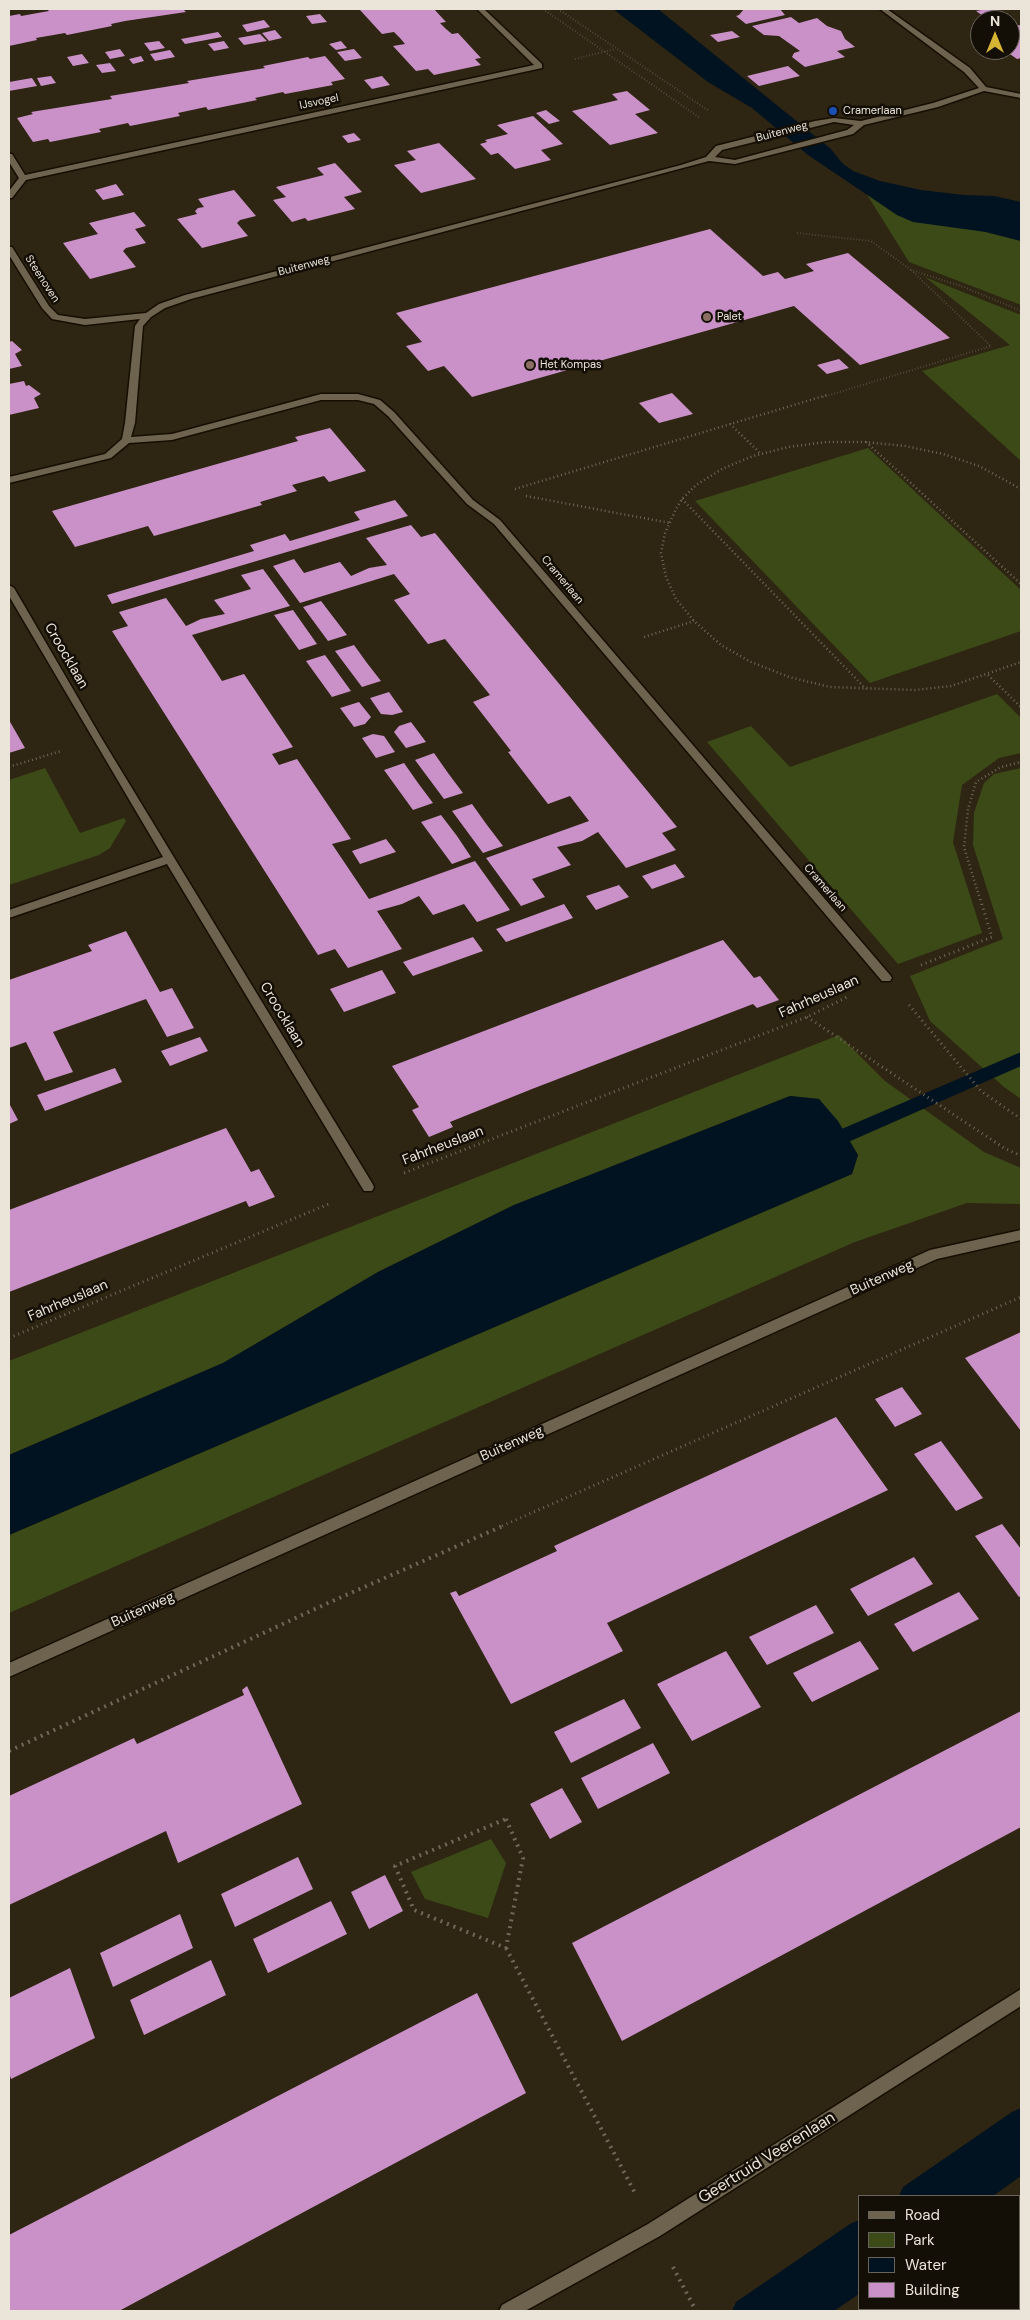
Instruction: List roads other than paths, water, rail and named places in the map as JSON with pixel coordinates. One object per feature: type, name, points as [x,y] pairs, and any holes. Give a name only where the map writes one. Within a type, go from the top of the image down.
[{"type":"street","name":"IJsvogel","points":[[23,178],[539,66],[480,9]]},
{"type":"street","points":[[883,9],[967,70],[984,89]]},
{"type":"street","name":"Buitenweg","points":[[709,159],[719,148],[815,123],[834,120],[860,122],[935,105],[984,89],[1021,96]]},
{"type":"street","name":"Buitenweg","points":[[148,314],[162,306],[188,297],[709,159],[735,162],[850,132],[860,122]]},
{"type":"street","points":[[9,156],[23,178],[9,196]]},
{"type":"street","name":"Steenoven","points":[[9,249],[46,308],[55,317],[85,322],[108,321],[148,314]]},
{"type":"street","points":[[9,480],[108,456],[126,440],[130,423],[139,326],[148,314]]},
{"type":"street","name":"Cramerlaan","points":[[126,440],[172,437],[321,397],[358,397],[377,402],[391,414],[470,502],[497,522],[886,978]]},
{"type":"street","name":"Croocklaan","points":[[9,588],[96,739],[368,1188]]},
{"type":"street","points":[[9,914],[170,859]]},
{"type":"street","name":"Buitenweg","points":[[9,1670],[935,1254],[1021,1234]]},
{"type":"street","name":"Geertruid Veerenlaan","points":[[508,2311],[654,2230],[1021,1997]]},
{"type":"water","points":[[613,9],[658,9],[831,149],[842,163],[853,171],[880,181],[921,190],[994,196],[1021,202],[1021,241],[986,232],[913,222],[897,215],[808,155],[752,108],[708,82]]},
{"type":"water","points":[[790,1096],[819,1099],[838,1121],[858,1155],[852,1174],[9,1535],[9,1455],[223,1363],[378,1272],[514,1205]]},
{"type":"water","points":[[1021,2124],[1021,2176],[994,2195],[920,2195]]},
{"type":"water","points":[[858,2240],[858,2295],[834,2311],[757,2311]]},
{"type":"waterway","points":[[823,1145],[1021,1059]]},
{"type":"waterway","points":[[913,2195],[1021,2121]]},
{"type":"waterway","points":[[745,2311],[858,2234]]},
{"type":"place","name":"Cramerlaan","points":[[833,111]]},
{"type":"place","name":"Palet","points":[[707,317]]},
{"type":"place","name":"Het Kompas","points":[[530,365]]}]
